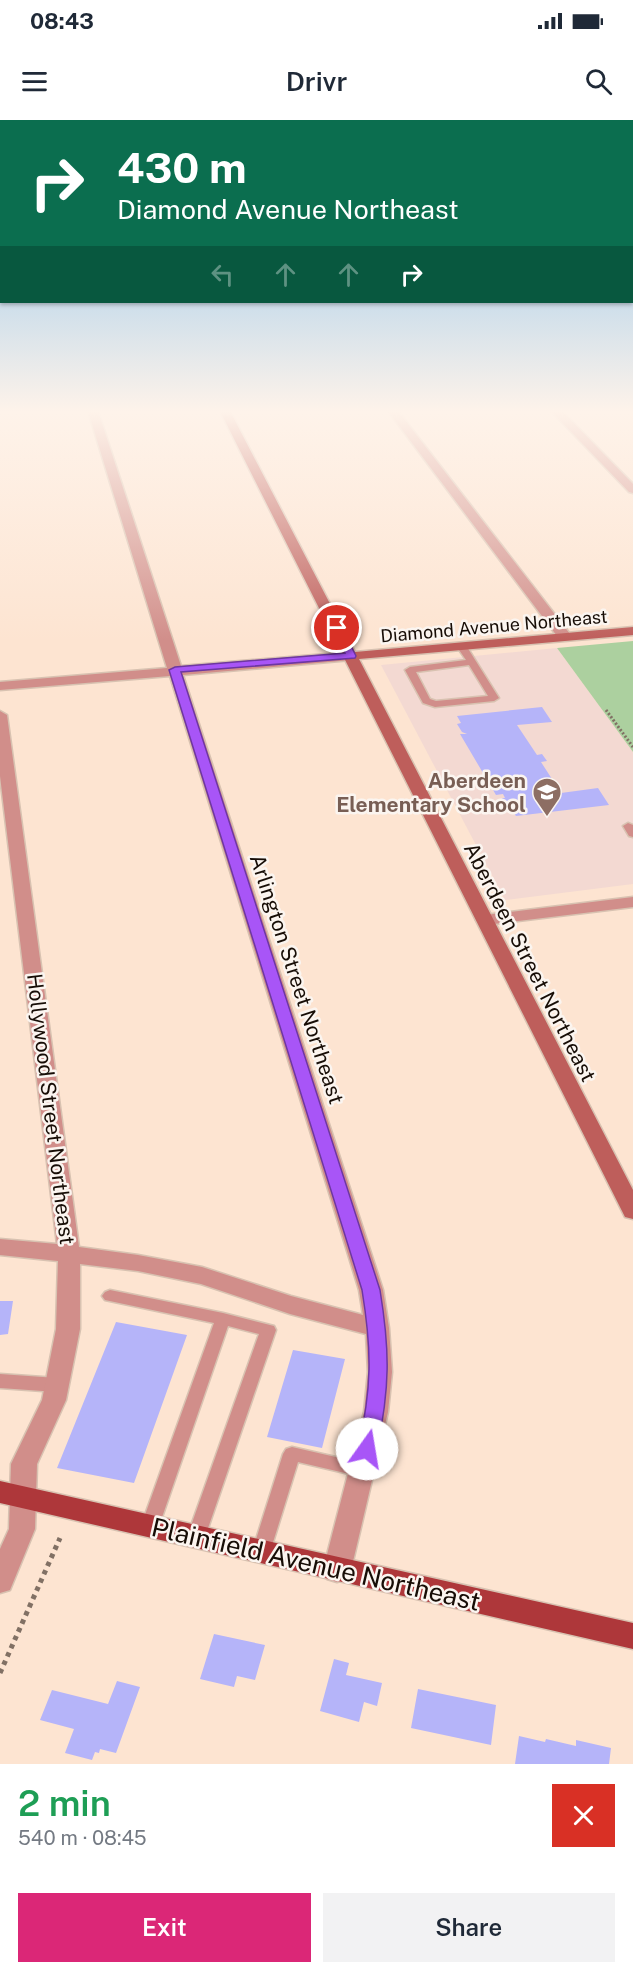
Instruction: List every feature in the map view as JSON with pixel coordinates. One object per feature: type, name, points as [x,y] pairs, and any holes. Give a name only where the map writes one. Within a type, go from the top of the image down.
[{"type":"main road","name":"Plainfield Avenue Northeast","points":[[12,1495],[633,1636]]},
{"type":"street","name":"Arlington Street Northeast","points":[[117,488],[360,1249],[371,1290],[377,1328],[380,1372],[376,1412],[337,1570]]},
{"type":"street","name":"Aberdeen Street Northeast","points":[[264,488],[633,1211]]},
{"type":"street","points":[[451,488],[565,637]]},
{"type":"street","name":"Diamond Avenue Northeast","points":[[0,686],[633,631]]},
{"type":"street","name":"Hollywood Street Northeast","points":[[0,715],[69,1254],[68,1329],[54,1400],[12,1495],[22,1529],[0,1581]]},
{"type":"street","points":[[485,920],[633,902]]},
{"type":"street","points":[[0,1247],[138,1263],[202,1276],[290,1305],[377,1328]]},
{"type":"lane","points":[[462,647],[494,698],[428,703],[409,672],[416,667],[471,662]]},
{"type":"lane","points":[[110,1296],[268,1330],[196,1537]]},
{"type":"lane","points":[[150,1526],[223,1319]]},
{"type":"lane","points":[[0,1381],[57,1385]]},
{"type":"lane","points":[[261,1552],[292,1454],[362,1470]]},
{"type":"path","points":[[606,710],[633,747]]},
{"type":"path","points":[[0,1673],[60,1538]]},
{"type":"shaded area","name":"Aberdeen Elementary School","points":[[557,648],[633,752],[633,884],[505,900],[381,665]]},
{"type":"green space","points":[[633,641],[633,752],[557,648]]},
{"type":"building","name":"Aberdeen Elementary School","points":[[542,707],[552,722],[517,725],[537,755],[542,754],[547,761],[541,762],[561,793],[598,788],[609,805],[516,816],[510,807],[507,807],[502,798],[505,798],[503,794],[496,795],[460,734],[467,734],[462,732],[457,724],[461,723],[457,716]]},
{"type":"building","points":[[0,1301],[13,1301],[8,1334],[0,1335]]},
{"type":"building","points":[[116,1322],[187,1335],[134,1483],[57,1468]]},
{"type":"building","points":[[293,1350],[345,1359],[322,1448],[267,1437]]},
{"type":"building","points":[[214,1634],[265,1645],[255,1680],[237,1676],[234,1687],[200,1679]]},
{"type":"building","points":[[334,1659],[349,1663],[346,1675],[382,1683],[377,1706],[364,1702],[359,1722],[320,1711]]},
{"type":"building","points":[[117,1681],[140,1687],[116,1753],[100,1749],[99,1753],[95,1752],[92,1760],[65,1753],[74,1729],[40,1720],[52,1690],[108,1704]]},
{"type":"building","points":[[418,1689],[496,1705],[491,1745],[411,1728]]},
{"type":"building","points":[[519,1736],[576,1746],[576,1740],[611,1748],[609,1764],[515,1764]]},
{"type":"place","name":"Aberdeen Elementary School","points":[[547,818]]},
{"type":"route","points":[[337,628],[351,656],[175,670],[360,1249],[371,1290],[377,1328],[380,1372],[376,1412],[367,1449]]}]
